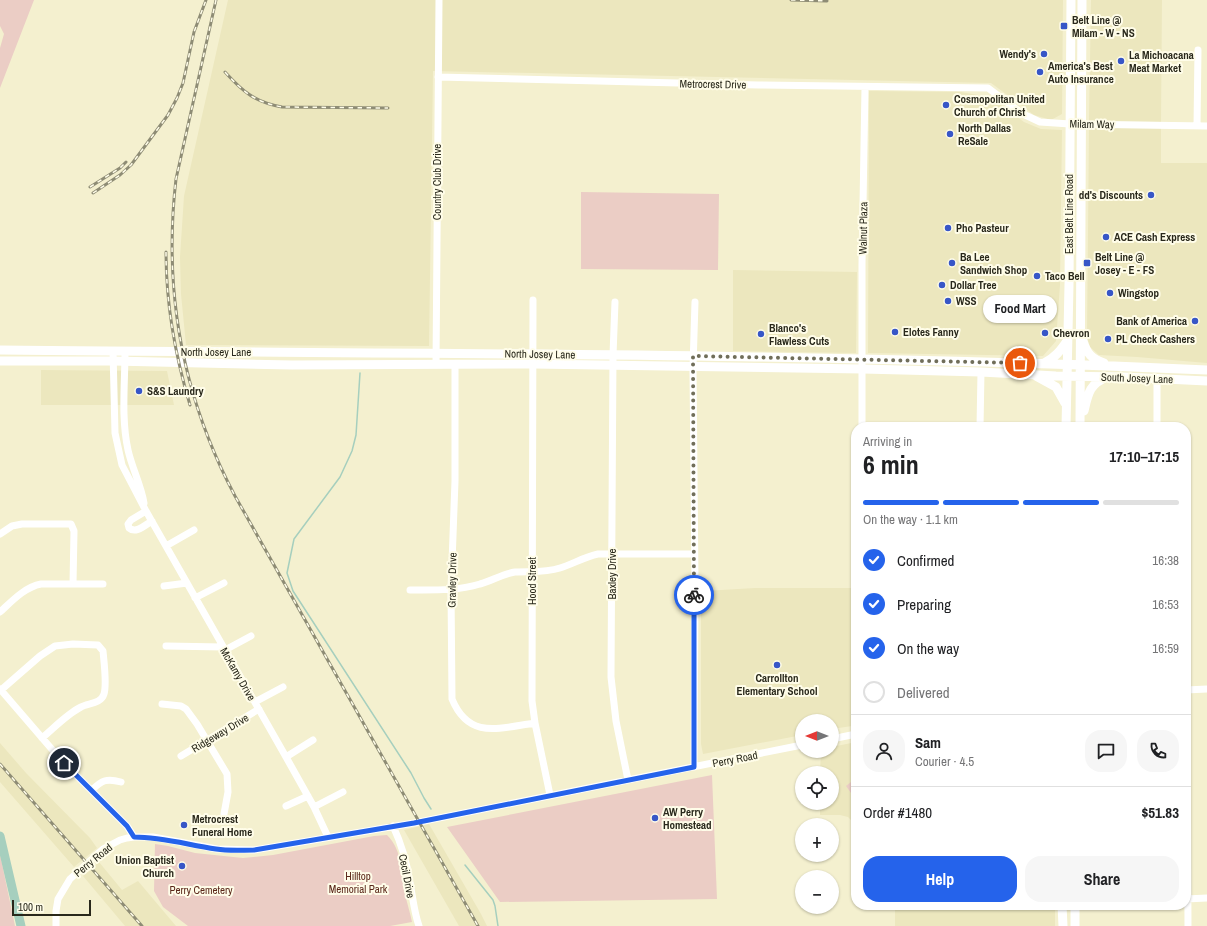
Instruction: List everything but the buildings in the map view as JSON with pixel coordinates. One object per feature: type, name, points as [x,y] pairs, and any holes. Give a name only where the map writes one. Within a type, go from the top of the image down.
[{"type":"main road","name":"East Belt Line Road","points":[[1066,422],[1071,0]]},
{"type":"main road","name":"East Belt Line Road","points":[[1080,422],[1082,0]]},
{"type":"main road","points":[[1069,194],[1074,204],[1074,238],[1081,249]]},
{"type":"main road","points":[[1069,250],[1075,258],[1076,298],[1081,313]]},
{"type":"main road","points":[[1080,334],[1088,355],[1098,361],[1114,366]]},
{"type":"main road","points":[[1043,363],[1052,359],[1059,353],[1067,341]]},
{"type":"main road","name":"North Josey Lane","points":[[0,350],[693,356],[1080,365]]},
{"type":"main road","name":"North Josey Lane","points":[[0,361],[113,361],[292,365],[533,364],[863,369],[1067,376]]},
{"type":"main road","name":"South Josey Lane","points":[[1080,365],[1207,370]]},
{"type":"main road","points":[[1032,374],[1056,387],[1066,406]]},
{"type":"main road","name":"South Josey Lane","points":[[1067,376],[1157,378],[1207,381]]},
{"type":"main road","points":[[1081,422],[1089,392],[1100,380],[1108,377]]},
{"type":"main road","points":[[1062,910],[1063,926]]},
{"type":"main road","points":[[1075,910],[1075,926]]},
{"type":"street","name":"Country Club Drive","points":[[436,364],[439,0]]},
{"type":"street","points":[[1198,50],[1198,126]]},
{"type":"street","name":"Metrocrest Drive","points":[[438,77],[865,87],[988,88]]},
{"type":"street","name":"Walnut Plaza","points":[[862,422],[865,87]]},
{"type":"street","name":"Milam Way","points":[[988,88],[1031,118],[1040,122],[1070,124],[1207,126]]},
{"type":"street","name":"Hood Street","points":[[532,300],[532,701],[550,795]]},
{"type":"street","name":"Baxley Drive","points":[[615,302],[613,355],[611,677],[616,721],[628,780]]},
{"type":"street","points":[[694,767],[692,367],[695,302]]},
{"type":"street","name":"McKamy Drive","points":[[113,351],[115,433],[122,465],[146,511],[308,796],[328,837]]},
{"type":"street","name":"McKamy Drive","points":[[125,351],[124,418],[128,450],[143,494],[146,511]]},
{"type":"street","name":"Gravley Drive","points":[[455,364],[455,481],[451,590],[452,699],[456,709],[476,727],[486,729],[535,723]]},
{"type":"street","points":[[980,422],[981,372]]},
{"type":"street","points":[[1157,378],[1157,422]]},
{"type":"street","points":[[146,511],[131,520],[128,524],[129,528],[136,530],[152,521]]},
{"type":"street","points":[[0,534],[12,526],[22,524],[71,524],[74,531],[73,584]]},
{"type":"street","points":[[166,546],[194,530]]},
{"type":"street","points":[[410,590],[451,590],[482,584],[515,572],[549,571],[562,568],[589,556],[598,554],[694,554]]},
{"type":"street","points":[[164,586],[187,583]]},
{"type":"street","points":[[195,598],[224,583]]},
{"type":"street","points":[[0,612],[34,585],[103,584]]},
{"type":"street","points":[[166,646],[224,649],[251,636]]},
{"type":"street","points":[[42,738],[76,709],[95,703],[104,695],[103,651],[98,645],[73,644],[55,646],[40,656],[0,690],[62,762],[127,826],[134,837]]},
{"type":"street","name":"Ridgeway Drive","points":[[181,756],[283,687]]},
{"type":"street","points":[[1191,690],[1207,689]]},
{"type":"street","points":[[162,704],[181,706],[186,709],[194,719],[226,774],[228,792],[224,814]]},
{"type":"street","points":[[839,738],[851,735]]},
{"type":"street","points":[[286,757],[313,740]]},
{"type":"street","name":"Perry Road","points":[[56,926],[58,899],[70,879],[103,849],[120,840],[134,837],[153,837],[217,850],[254,850],[393,826],[795,746]]},
{"type":"street","points":[[92,790],[100,782],[111,779],[121,782]]},
{"type":"street","points":[[314,807],[344,792]]},
{"type":"street","points":[[286,806],[308,796]]},
{"type":"street","name":"Cecil Drive","points":[[393,826],[401,842],[406,862],[413,906],[419,926]]},
{"type":"street","points":[[1191,898],[1207,898]]},
{"type":"street","points":[[1187,910],[1188,926]]},
{"type":"shaded area","points":[[228,0],[1063,0],[1062,114],[1051,120],[1034,115],[991,83],[433,71],[429,346],[186,345],[181,294],[180,257],[184,196]]},
{"type":"shaded area","points":[[1091,0],[1162,0],[1161,122],[1089,121]]},
{"type":"shaded area","points":[[869,91],[961,92],[990,97],[1024,122],[1041,129],[1062,130],[1060,285],[1056,341],[1043,356],[868,353]]},
{"type":"shaded area","points":[[1089,127],[1161,128],[1161,163],[1207,163],[1207,363],[1099,355],[1090,347],[1087,337]]},
{"type":"shaded area","points":[[733,270],[857,272],[856,353],[733,351]]},
{"type":"shaded area","points":[[41,370],[167,371],[174,405],[41,405]]},
{"type":"shaded area","name":"Carrollton Elementary School","points":[[755,588],[851,588],[851,726],[839,728],[839,714],[795,714],[795,736],[703,754],[701,744],[701,609],[704,591]]},
{"type":"shaded area","points":[[0,743],[26,773],[90,838],[97,848],[74,867],[0,782]]},
{"type":"shaded area","points":[[851,743],[851,820],[848,817],[840,815],[820,815],[820,810],[839,810],[839,766],[820,766],[821,758],[839,758],[839,746]]},
{"type":"shaded area","points":[[429,824],[487,926],[459,926],[404,830]]},
{"type":"shaded area","points":[[99,862],[122,890],[138,881],[176,926],[125,926],[83,876]]},
{"type":"shaded area","points":[[895,910],[1055,910],[1055,926],[895,926]]},
{"type":"green space","points":[[0,0],[34,0],[0,88],[0,48],[4,34],[0,26]]},
{"type":"green space","points":[[581,192],[719,194],[718,270],[581,269]]},
{"type":"green space","points":[[712,775],[717,899],[500,902],[447,827]]},
{"type":"green space","points":[[851,782],[851,793],[846,786]]},
{"type":"green space","points":[[387,835],[392,841],[399,855],[405,894],[412,922],[390,926],[188,926],[163,907],[154,891],[155,844],[195,853],[243,858],[273,855],[374,836]]},
{"type":"green space","points":[[0,855],[1,859],[15,926],[0,926]]},
{"type":"waterway","points":[[360,373],[356,435],[352,451],[340,477],[294,539],[287,573],[293,591],[411,773],[431,809]]},
{"type":"waterway","points":[[0,836],[21,926]]},
{"type":"waterway","points":[[465,865],[493,900],[498,926]]},
{"type":"railway","points":[[93,193],[120,175],[131,165],[168,115],[183,83],[194,32],[206,0]]},
{"type":"railway","points":[[216,0],[176,179],[173,221],[172,262],[175,302],[181,342],[190,381],[202,420],[217,458],[235,496],[478,926]]},
{"type":"railway","points":[[791,0],[827,1]]},
{"type":"railway","points":[[225,72],[250,95],[264,102],[282,107],[388,108]]},
{"type":"railway","points":[[90,187],[120,168],[126,162]]},
{"type":"railway","points":[[166,252],[166,271],[172,329],[190,405]]},
{"type":"railway","points":[[0,764],[142,926]]},
{"type":"way so far","points":[[694,595],[693,356],[1020,363]]},
{"type":"place","name":"Belt Line @ Milam - W - NS","points":[[1064,26]]},
{"type":"place","name":"Wendy's","points":[[1044,54]]},
{"type":"place","name":"La Michoacana Meat Market","points":[[1121,61]]},
{"type":"place","name":"America's Best Auto Insurance","points":[[1040,72]]},
{"type":"place","name":"Cosmopolitan United Church of Christ","points":[[946,105]]},
{"type":"place","name":"North Dallas ReSale","points":[[950,134]]},
{"type":"place","name":"dd's Discounts","points":[[1151,195]]},
{"type":"place","name":"Pho Pasteur","points":[[948,228]]},
{"type":"place","name":"ACE Cash Express","points":[[1106,237]]},
{"type":"place","name":"Ba Lee Sandwich Shop","points":[[952,263]]},
{"type":"place","name":"Belt Line @ Josey - E - FS","points":[[1087,263]]},
{"type":"place","name":"Taco Bell","points":[[1037,276]]},
{"type":"place","name":"Dollar Tree","points":[[942,285]]},
{"type":"place","name":"Wingstop","points":[[1110,293]]},
{"type":"place","name":"WSS","points":[[948,301]]},
{"type":"place","name":"Bank of America","points":[[1195,321]]},
{"type":"place","name":"Elotes Fanny","points":[[895,332]]},
{"type":"place","name":"Chevron","points":[[1045,333]]},
{"type":"place","name":"Blanco's Flawless Cuts","points":[[761,334]]},
{"type":"place","name":"PL Check Cashers","points":[[1108,339]]},
{"type":"place","name":"Food Mart","points":[[1020,363]]},
{"type":"place","name":"S&S Laundry","points":[[139,391]]},
{"type":"place","name":"Carrollton Elementary School","points":[[777,665]]},
{"type":"place","name":"AW Perry Homestead","points":[[655,818]]},
{"type":"place","name":"Metrocrest Funeral Home","points":[[184,825]]},
{"type":"place","name":"Union Baptist Church","points":[[182,866]]},
{"type":"route","points":[[64,763],[127,826],[134,837],[153,837],[217,850],[234,851],[254,850],[414,823],[694,767],[694,595]]},
{"type":"park label","name":"Hilltop Memorial Park","points":[[358,882]]},
{"type":"park label","name":"Perry Cemetery","points":[[201,890]]}]
